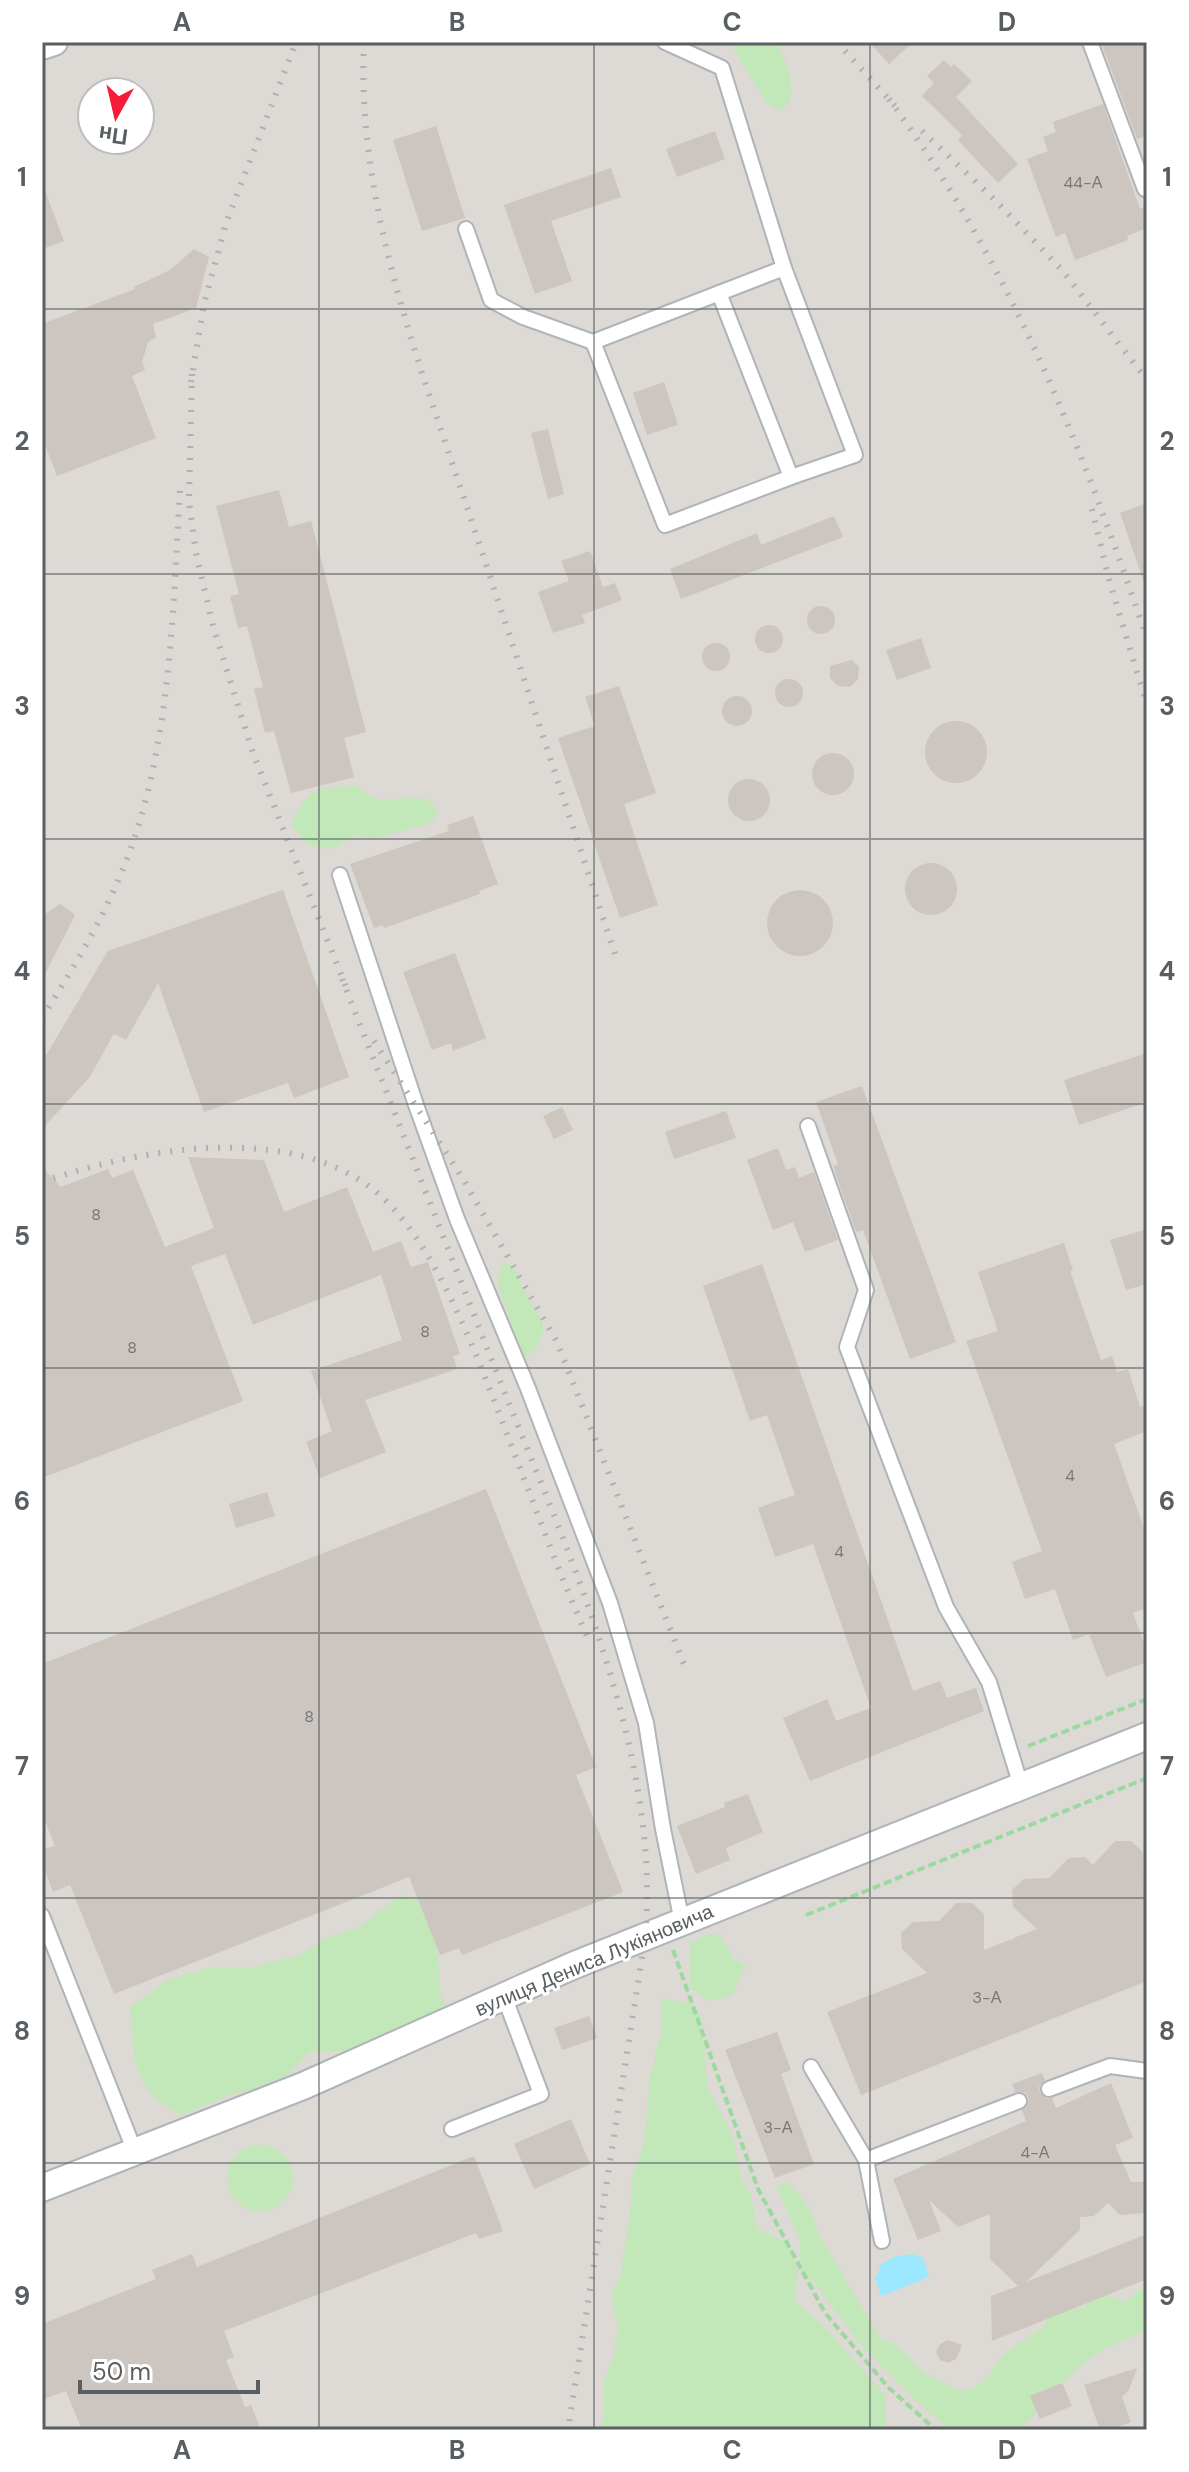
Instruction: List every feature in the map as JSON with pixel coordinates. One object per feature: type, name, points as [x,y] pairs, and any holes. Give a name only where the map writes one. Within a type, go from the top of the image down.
[{"type":"street","points":[[42,46],[54,42]]},
{"type":"street","name":"вулиця Дениса Лукіяновича","points":[[42,2188],[303,2086],[504,1996],[674,1925],[1147,1736]]},
{"type":"lane","points":[[593,342],[665,525],[855,455],[784,268],[722,68],[665,42]]},
{"type":"lane","points":[[1090,42],[1145,189]]},
{"type":"lane","points":[[466,229],[491,300],[523,317],[593,342],[784,268]]},
{"type":"lane","points":[[719,293],[791,477]]},
{"type":"lane","points":[[340,875],[457,1219],[527,1386],[610,1603],[646,1723],[674,1925]]},
{"type":"lane","points":[[808,1126],[866,1290],[847,1347],[946,1607],[989,1682],[1021,1786]]},
{"type":"lane","points":[[42,1916],[135,2152]]},
{"type":"lane","points":[[452,2129],[541,2094],[504,1996]]},
{"type":"lane","points":[[1049,2089],[1110,2066],[1147,2071]]},
{"type":"lane","points":[[811,2067],[866,2160],[882,2241]]},
{"type":"lane","points":[[866,2160],[1019,2101]]},
{"type":"path","points":[[1010,1752],[1147,1699]]},
{"type":"path","points":[[806,1915],[1147,1778]]},
{"type":"path","points":[[674,1925],[717,2079],[765,2203],[825,2313],[888,2387],[936,2430]]},
{"type":"shaded area","points":[[42,42],[1147,42],[1147,2430],[42,2430]]},
{"type":"green space","points":[[729,42],[776,42],[789,71],[790,103],[778,110],[767,103]]},
{"type":"green space","points":[[356,786],[375,798],[418,798],[432,803],[438,810],[426,825],[374,838],[354,835],[333,849],[308,845],[291,825],[302,803],[308,796],[323,789]]},
{"type":"green space","points":[[504,1261],[518,1272],[520,1284],[543,1323],[537,1348],[526,1357],[515,1342],[499,1289]]},
{"type":"green space","points":[[401,1895],[429,1905],[440,1972],[440,1994],[450,2013],[371,2051],[310,2051],[278,2085],[233,2094],[181,2115],[152,2094],[144,2083],[134,2056],[130,2007],[169,1979],[213,1967],[250,1968],[300,1955],[326,1938],[359,1927]]},
{"type":"green space","points":[[719,1934],[732,1955],[729,1955],[745,1966],[733,1995],[708,2001],[690,1987],[690,1944],[704,1935]]},
{"type":"green space","points":[[661,1998],[693,2004],[701,2016],[708,2089],[731,2131],[742,2180],[751,2194],[757,2228],[789,2244],[798,2271],[794,2300],[827,2330],[886,2396],[885,2430],[600,2430],[604,2416],[604,2383],[614,2355],[618,2328],[611,2296],[621,2273],[631,2204],[631,2178],[641,2154],[647,2121],[649,2081],[661,2032]]},
{"type":"green space","points":[[253,2145],[267,2145],[279,2150],[288,2159],[293,2178],[291,2191],[284,2202],[267,2211],[253,2211],[241,2206],[232,2197],[227,2185],[227,2171],[232,2159],[241,2150]]},
{"type":"green space","points":[[788,2183],[807,2205],[817,2231],[880,2338],[897,2345],[925,2374],[961,2391],[974,2388],[990,2375],[1010,2349],[1042,2328],[1051,2315],[1086,2306],[1100,2292],[1126,2302],[1139,2290],[1147,2288],[1147,2327],[1086,2361],[1019,2430],[952,2430],[926,2410],[860,2344],[814,2282],[801,2271],[800,2240],[776,2186]]},
{"type":"water","points":[[913,2254],[923,2258],[929,2277],[881,2296],[875,2279],[882,2263],[897,2256]]},
{"type":"building","points":[[869,42],[913,42],[889,64]]},
{"type":"building","points":[[1101,42],[1147,42],[1147,135],[1137,139]]},
{"type":"building","points":[[944,60],[951,67],[954,64],[972,81],[956,97],[1018,164],[998,183],[958,140],[962,135],[922,96],[934,83],[927,76]]},
{"type":"building","points":[[1103,104],[1140,209],[1147,206],[1147,228],[1127,236],[1128,240],[1075,260],[1065,233],[1056,237],[1027,159],[1048,151],[1043,137],[1056,132],[1053,122]]},
{"type":"building","points":[[436,126],[465,218],[422,231],[393,140]]},
{"type":"building","points":[[715,131],[725,159],[677,177],[666,149]]},
{"type":"building","points":[[611,168],[621,197],[551,221],[572,281],[535,294],[504,205]]},
{"type":"building","points":[[42,189],[64,241],[42,249]]},
{"type":"building","points":[[194,249],[209,257],[196,308],[153,324],[156,337],[148,342],[142,362],[145,370],[132,376],[156,438],[57,476],[42,437],[42,324],[135,289],[170,270]]},
{"type":"building","points":[[664,382],[678,425],[647,435],[633,393]]},
{"type":"building","points":[[548,429],[564,494],[548,499],[531,433]]},
{"type":"building","points":[[279,490],[289,527],[311,521],[366,732],[344,738],[354,777],[291,793],[274,731],[265,733],[254,689],[263,687],[247,626],[238,628],[230,596],[239,594],[216,506]]},
{"type":"building","points":[[1147,503],[1147,581],[1144,582],[1120,513]]},
{"type":"building","points":[[834,516],[843,537],[681,599],[670,569],[757,533],[761,545]]},
{"type":"building","points":[[590,551],[603,587],[615,583],[622,600],[582,615],[585,623],[553,633],[538,592],[569,581],[561,561]]},
{"type":"building","points":[[821,606],[831,610],[835,620],[831,630],[821,634],[811,630],[807,620],[811,610]]},
{"type":"building","points":[[769,625],[779,629],[783,639],[779,649],[769,653],[759,649],[755,639],[759,629]]},
{"type":"building","points":[[921,638],[931,668],[897,680],[886,650]]},
{"type":"building","points":[[716,643],[726,647],[730,657],[726,667],[716,671],[706,667],[702,657],[706,647]]},
{"type":"building","points":[[852,660],[859,667],[858,679],[850,687],[838,686],[830,678],[830,666]]},
{"type":"building","points":[[789,679],[799,683],[803,693],[799,703],[789,707],[779,703],[775,693],[779,683]]},
{"type":"building","points":[[619,686],[656,793],[624,804],[658,905],[620,918],[558,738],[595,726],[585,697]]},
{"type":"building","points":[[737,696],[743,697],[751,705],[751,717],[743,725],[737,726],[731,725],[723,717],[722,711],[723,705],[731,697]]},
{"type":"building","points":[[950,721],[962,721],[978,730],[985,740],[985,764],[978,774],[962,783],[950,783],[930,769],[925,758],[925,746],[939,726]]},
{"type":"building","points":[[833,753],[848,759],[854,774],[848,789],[833,795],[818,789],[812,774],[818,759]]},
{"type":"building","points":[[749,779],[764,785],[770,800],[764,815],[749,821],[734,815],[728,800],[734,785]]},
{"type":"building","points":[[473,816],[498,884],[479,891],[480,894],[384,928],[383,925],[374,928],[350,864],[449,831],[447,825]]},
{"type":"building","points":[[931,863],[950,870],[957,889],[950,908],[931,915],[912,908],[905,889],[912,870]]},
{"type":"building","points":[[283,890],[349,1077],[294,1098],[288,1083],[204,1112],[158,983],[126,1040],[114,1034],[89,1078],[42,1129],[42,1062],[108,951]]},
{"type":"building","points":[[800,890],[813,892],[823,900],[831,910],[831,936],[823,946],[813,954],[800,956],[787,954],[777,946],[769,936],[767,923],[769,910],[777,900],[787,892]]},
{"type":"building","points":[[60,904],[75,915],[42,980],[42,916]]},
{"type":"building","points":[[455,953],[486,1038],[453,1051],[451,1043],[432,1050],[403,972]]},
{"type":"building","points":[[1147,1053],[1147,1102],[1079,1125],[1064,1080]]},
{"type":"building","points":[[862,1086],[956,1342],[910,1359],[863,1230],[856,1232],[833,1166],[838,1164],[816,1102]]},
{"type":"building","points":[[562,1107],[573,1130],[554,1139],[543,1116]]},
{"type":"building","points":[[726,1111],[736,1138],[674,1159],[665,1132]]},
{"type":"building","points":[[778,1148],[786,1170],[795,1167],[799,1178],[814,1172],[838,1240],[805,1252],[793,1222],[773,1230],[747,1160]]},
{"type":"building","points":[[188,1157],[264,1160],[284,1212],[347,1187],[373,1252],[401,1241],[411,1267],[428,1262],[460,1354],[453,1356],[457,1369],[365,1400],[386,1452],[320,1478],[306,1442],[332,1431],[311,1371],[402,1340],[381,1275],[253,1325],[225,1254],[191,1266],[243,1401],[42,1478],[42,1167],[61,1187],[108,1169],[112,1178],[133,1170],[165,1247],[214,1228]]},
{"type":"building","points":[[1147,1229],[1147,1284],[1126,1290],[1110,1240]]},
{"type":"building","points":[[1064,1243],[1073,1270],[1070,1271],[1101,1360],[1112,1356],[1117,1372],[1128,1369],[1140,1407],[1147,1404],[1147,1431],[1114,1444],[1147,1537],[1147,1608],[1133,1613],[1147,1652],[1147,1662],[1106,1677],[1089,1634],[1073,1640],[1055,1589],[1025,1599],[1012,1562],[1042,1551],[966,1341],[998,1331],[978,1272]]},
{"type":"building","points":[[762,1264],[913,1691],[940,1681],[947,1698],[976,1688],[984,1711],[810,1781],[783,1718],[827,1699],[836,1721],[871,1708],[813,1544],[775,1557],[758,1508],[795,1495],[767,1415],[750,1421],[703,1286]]},
{"type":"building","points":[[486,1489],[596,1767],[576,1775],[623,1892],[462,1955],[459,1948],[440,1955],[409,1877],[114,1994],[70,1885],[53,1892],[42,1862],[42,1850],[55,1846],[42,1813],[42,1664]]},
{"type":"building","points":[[267,1492],[275,1516],[236,1528],[229,1504]]},
{"type":"building","points":[[748,1794],[763,1832],[726,1848],[730,1860],[696,1874],[677,1826],[725,1807],[724,1803]]},
{"type":"building","points":[[1115,1841],[1131,1841],[1143,1852],[1144,1887],[1147,1885],[1147,1981],[861,2095],[827,2012],[927,1973],[902,1949],[901,1933],[913,1922],[939,1921],[956,1903],[972,1903],[984,1914],[984,1950],[1013,1941],[1013,1938],[1037,1929],[1013,1907],[1012,1890],[1024,1879],[1049,1878],[1069,1858],[1085,1857],[1093,1865]]},
{"type":"building","points":[[589,2016],[597,2038],[562,2050],[554,2028]]},
{"type":"building","points":[[777,2032],[791,2070],[781,2074],[814,2164],[775,2178],[725,2050]]},
{"type":"building","points":[[1042,2073],[1045,2080],[1039,2087],[1040,2093],[1047,2099],[1052,2098],[1056,2108],[1111,2083],[1133,2138],[1115,2145],[1131,2182],[1147,2182],[1147,2213],[1120,2215],[1108,2203],[1094,2216],[1080,2217],[1080,2230],[1026,2282],[1147,2234],[1147,2279],[992,2341],[991,2296],[1018,2286],[990,2259],[990,2214],[958,2227],[929,2200],[941,2231],[918,2240],[893,2179],[1026,2121],[1022,2110],[1027,2107],[1029,2098],[1025,2093],[1015,2092],[1012,2084]]},
{"type":"building","points":[[571,2119],[590,2164],[534,2189],[514,2144]]},
{"type":"building","points":[[474,2156],[503,2231],[479,2239],[476,2233],[224,2331],[234,2357],[226,2360],[245,2407],[251,2405],[261,2430],[82,2430],[66,2391],[42,2400],[42,2324],[156,2279],[152,2270],[192,2254],[197,2267]]},
{"type":"building","points":[[948,2340],[962,2345],[956,2359],[948,2363],[940,2360],[936,2352],[940,2344]]},
{"type":"building","points":[[1137,2368],[1129,2390],[1122,2397],[1131,2422],[1100,2430],[1084,2385]]},
{"type":"building","points":[[1062,2383],[1072,2406],[1040,2419],[1030,2396]]},
{"type":"railway","points":[[191,382],[204,304],[226,223],[296,42]]},
{"type":"railway","points":[[364,42],[364,102],[370,162],[395,281],[430,398],[616,957]]},
{"type":"railway","points":[[837,42],[896,107]]},
{"type":"railway","points":[[889,99],[932,162],[1007,291],[1069,427],[1147,639]]},
{"type":"railway","points":[[922,131],[996,201],[1062,270],[1147,380]]},
{"type":"railway","points":[[192,374],[189,501],[196,553],[213,626],[253,753],[346,987]]},
{"type":"railway","points":[[42,1018],[112,895],[144,808],[168,672],[180,489]]},
{"type":"railway","points":[[1092,509],[1110,583],[1147,705]]},
{"type":"railway","points":[[342,979],[582,1589],[625,1729],[639,1800],[647,1869],[645,1938],[568,2430]]},
{"type":"railway","points":[[374,1041],[463,1179],[557,1342],[687,1672]]},
{"type":"railway","points":[[42,1182],[125,1159],[171,1151],[218,1148],[265,1150],[309,1158],[349,1174],[384,1199],[421,1245],[452,1301],[587,1636]]}]
